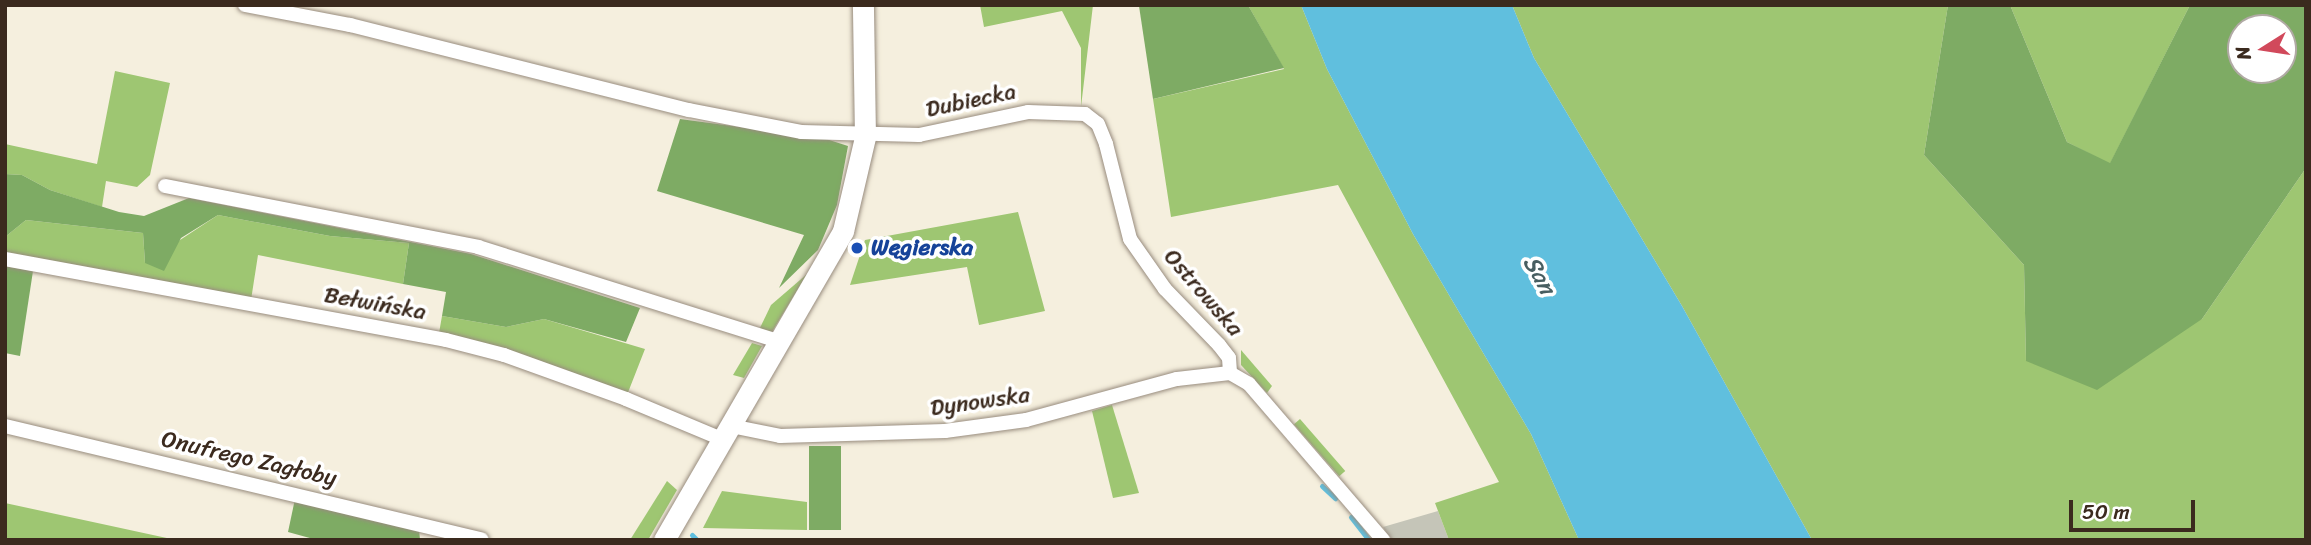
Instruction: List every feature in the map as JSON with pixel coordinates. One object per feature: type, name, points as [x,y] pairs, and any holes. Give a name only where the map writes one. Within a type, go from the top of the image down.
[{"type":"main road","points":[[664,540],[782,342],[843,230],[865,137],[863,5]]},
{"type":"street","name":"Dubiecka","points":[[245,5],[481,55],[690,110],[802,132],[865,137],[919,135],[1028,112],[1085,114]]},
{"type":"street","name":"Ostrowska","points":[[1085,114],[1098,124],[1106,144],[1130,239],[1165,289],[1229,358],[1230,373],[1249,384],[1383,540]]},
{"type":"street","points":[[165,186],[478,247],[782,342]]},
{"type":"street","name":"Bełwińska","points":[[5,259],[446,340],[728,433]]},
{"type":"street","name":"Dynowska","points":[[728,433],[780,436],[952,430],[1026,420],[1177,379],[1230,373]]},
{"type":"street","name":"Onufrego Zagłoby","points":[[5,426],[482,540]]},
{"type":"shaded area","points":[[1438,511],[1449,540],[1391,540],[1383,527]]},
{"type":"green space","points":[[980,5],[1093,5],[1081,107],[1081,48],[1062,11],[984,27]]},
{"type":"green space","points":[[1248,5],[1301,5],[1327,69],[1413,234],[1531,434],[1579,540],[1449,540],[1435,503],[1499,482],[1338,185],[1171,217],[1153,99],[1284,69]]},
{"type":"green space","points":[[1248,5],[1284,68],[1153,99],[1139,6]]},
{"type":"green space","points":[[1512,5],[1948,5],[1924,155],[2024,265],[2026,361],[2202,319],[2306,168],[2306,540],[1812,540],[1682,306],[1534,58]]},
{"type":"green space","points":[[1948,5],[2010,5],[2067,142],[2110,163],[2190,5],[2306,5],[2306,168],[2202,319],[2097,390],[2026,361],[2024,265],[1924,155]]},
{"type":"green space","points":[[2010,5],[2190,5],[2110,164],[2067,142]]},
{"type":"green space","points":[[115,71],[170,83],[150,175],[137,187],[106,181],[102,207],[50,190],[22,175],[5,174],[5,144],[97,164]]},
{"type":"green space","points":[[680,119],[823,138],[848,146],[837,205],[818,250],[779,288],[804,235],[657,191]]},
{"type":"green space","points":[[5,174],[22,175],[50,190],[119,212],[144,216],[189,198],[471,254],[640,308],[626,342],[544,319],[506,327],[442,316],[446,292],[403,284],[409,243],[330,236],[218,215],[181,238],[164,271],[145,263],[143,233],[26,220],[5,237]]},
{"type":"green space","points":[[1018,212],[1045,311],[979,325],[967,267],[850,285],[865,240]]},
{"type":"green space","points":[[218,215],[330,236],[409,243],[403,284],[258,255],[251,300],[5,255],[5,237],[26,220],[143,233],[145,263]]},
{"type":"green space","points":[[5,266],[33,271],[20,356],[5,353]]},
{"type":"green space","points":[[807,274],[770,335],[759,330],[771,305]]},
{"type":"green space","points":[[442,316],[506,327],[544,319],[645,349],[627,395],[439,333]]},
{"type":"green space","points":[[752,343],[762,346],[744,378],[733,375]]},
{"type":"green space","points":[[1241,350],[1272,386],[1267,393],[1241,365]]},
{"type":"green space","points":[[1112,405],[1139,493],[1113,498],[1092,411]]},
{"type":"green space","points":[[1300,419],[1345,471],[1339,476],[1294,424]]},
{"type":"green space","points":[[809,446],[841,446],[841,530],[809,530]]},
{"type":"green space","points":[[667,481],[677,490],[648,540],[630,540]]},
{"type":"green space","points":[[722,491],[807,502],[807,530],[703,528]]},
{"type":"green space","points":[[295,499],[419,529],[420,540],[317,540],[288,532]]},
{"type":"green space","points":[[5,503],[176,540],[5,540]]},
{"type":"water","name":"San","points":[[1301,5],[1512,5],[1534,58],[1682,306],[1812,540],[1579,540],[1531,434],[1413,234],[1327,69]]},
{"type":"waterway","points":[[1322,486],[1335,498]]},
{"type":"waterway","points":[[1351,517],[1369,540]]},
{"type":"waterway","points":[[692,535],[697,540]]},
{"type":"place","name":"Węgierska","points":[[857,248]]}]
